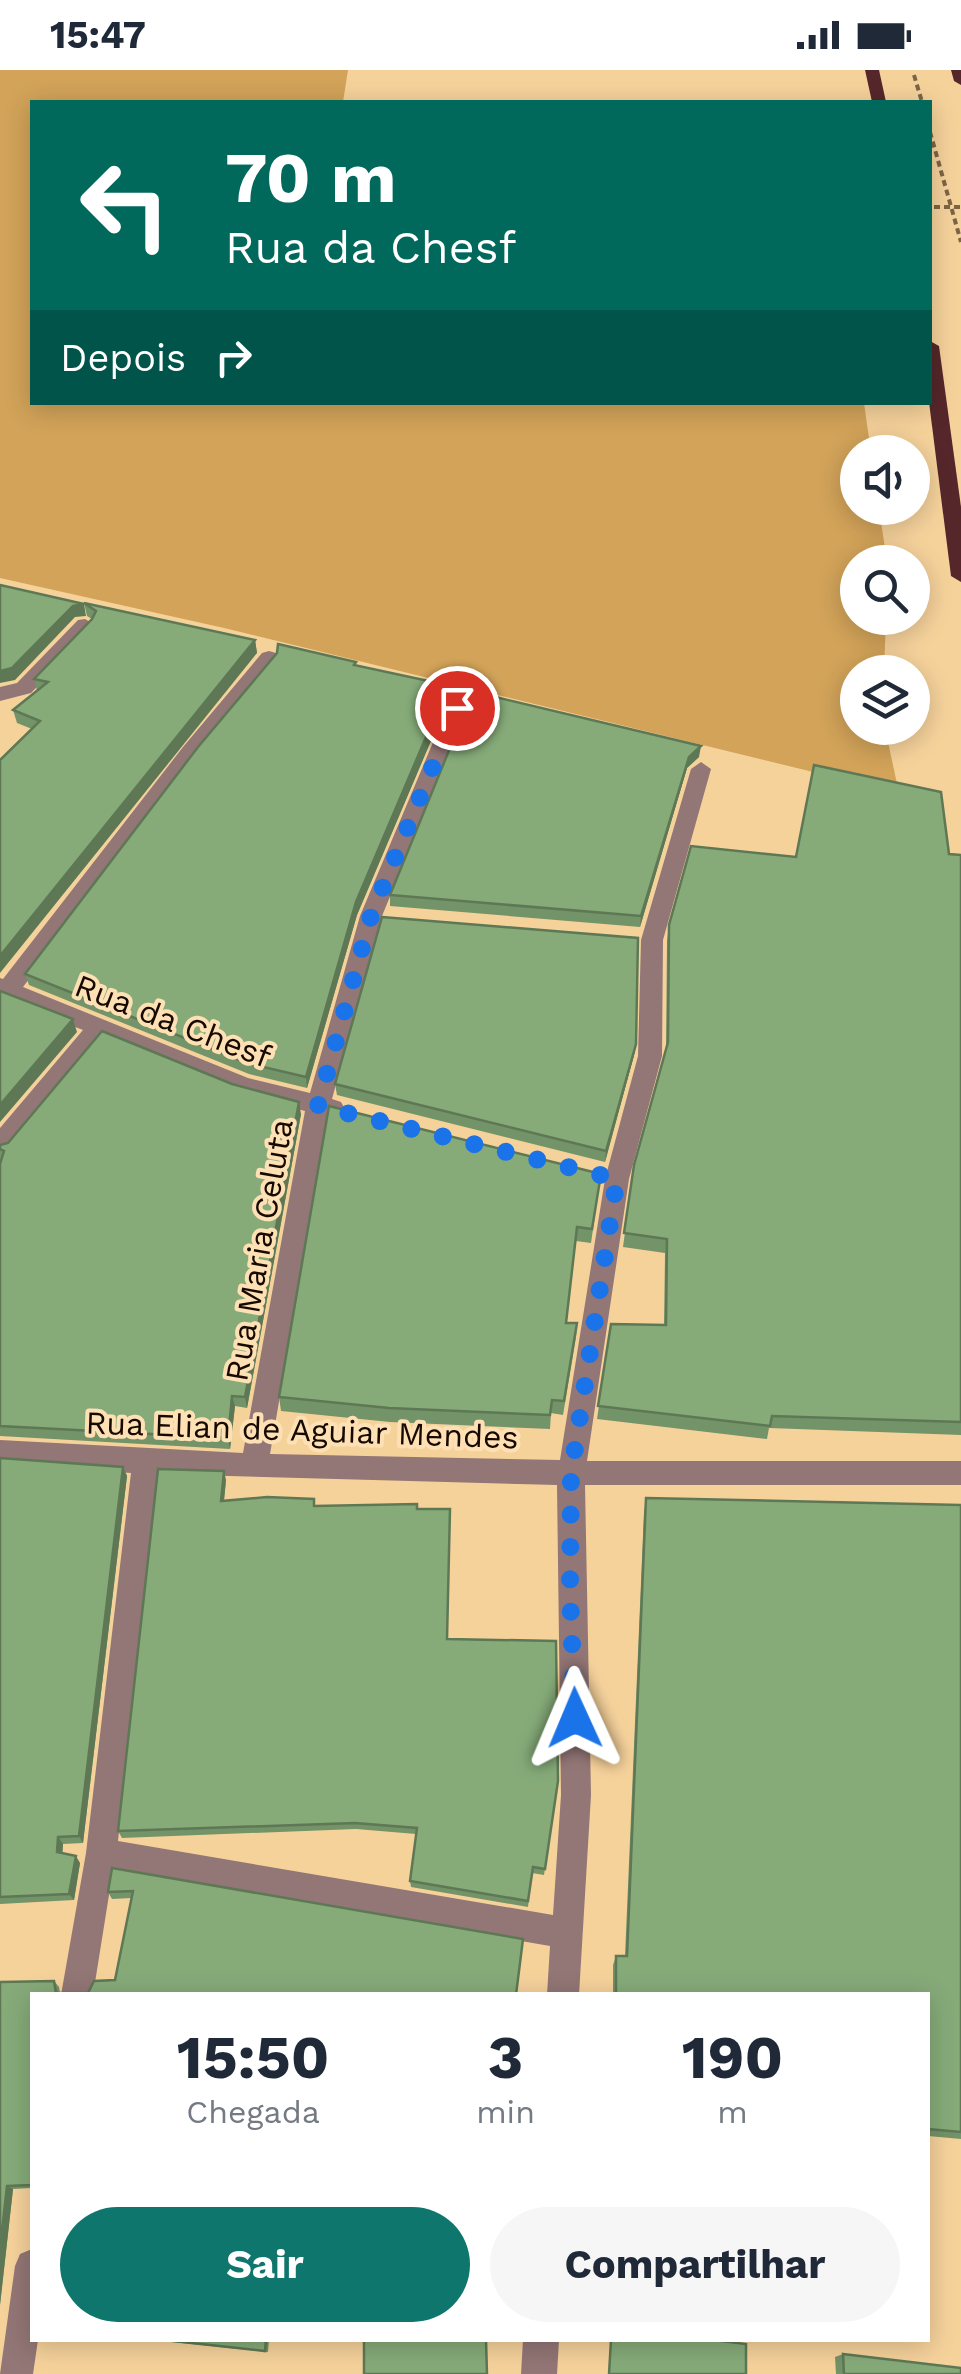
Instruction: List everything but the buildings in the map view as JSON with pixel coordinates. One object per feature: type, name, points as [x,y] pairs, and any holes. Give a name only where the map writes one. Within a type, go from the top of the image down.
[{"type":"main road","points":[[872,70],[879,100]]},
{"type":"main road","points":[[958,70],[961,81]]},
{"type":"main road","points":[[932,361],[961,576]]},
{"type":"street","points":[[0,694],[24,688],[70,645],[86,624]]},
{"type":"street","points":[[4,989],[269,658]]},
{"type":"street","name":"Rua Maria Celuta","points":[[254,1467],[318,1106],[380,917],[457,708]]},
{"type":"street","points":[[563,1992],[576,1794],[571,1474],[608,1177],[650,1056],[643,939],[701,769]]},
{"type":"street","name":"Rua da Chesf","points":[[4,989],[244,1086],[356,1115]]},
{"type":"street","points":[[0,1145],[99,1028]]},
{"type":"street","name":"Rua Elian de Aguiar Mendes","points":[[0,1452],[146,1463],[571,1474],[961,1473]]},
{"type":"street","points":[[77,1992],[101,1853],[146,1463]]},
{"type":"street","points":[[101,1853],[567,1933]]},
{"type":"street","points":[[15,2374],[30,2279]]},
{"type":"street","points":[[539,2374],[541,2342]]},
{"type":"path","points":[[912,70],[921,100]]},
{"type":"path","points":[[932,139],[961,242]]},
{"type":"path","points":[[934,207],[961,207]]},
{"type":"shaded area","points":[[0,70],[348,70],[343,100],[30,100],[30,405],[864,405],[869,435],[840,435],[840,525],[882,525],[884,545],[840,545],[840,635],[885,635],[885,655],[840,655],[840,745],[889,745],[899,793],[224,628],[0,578]]},
{"type":"route","points":[[457,708],[371,916],[318,1106],[617,1179],[571,1474],[575,1718]]}]
